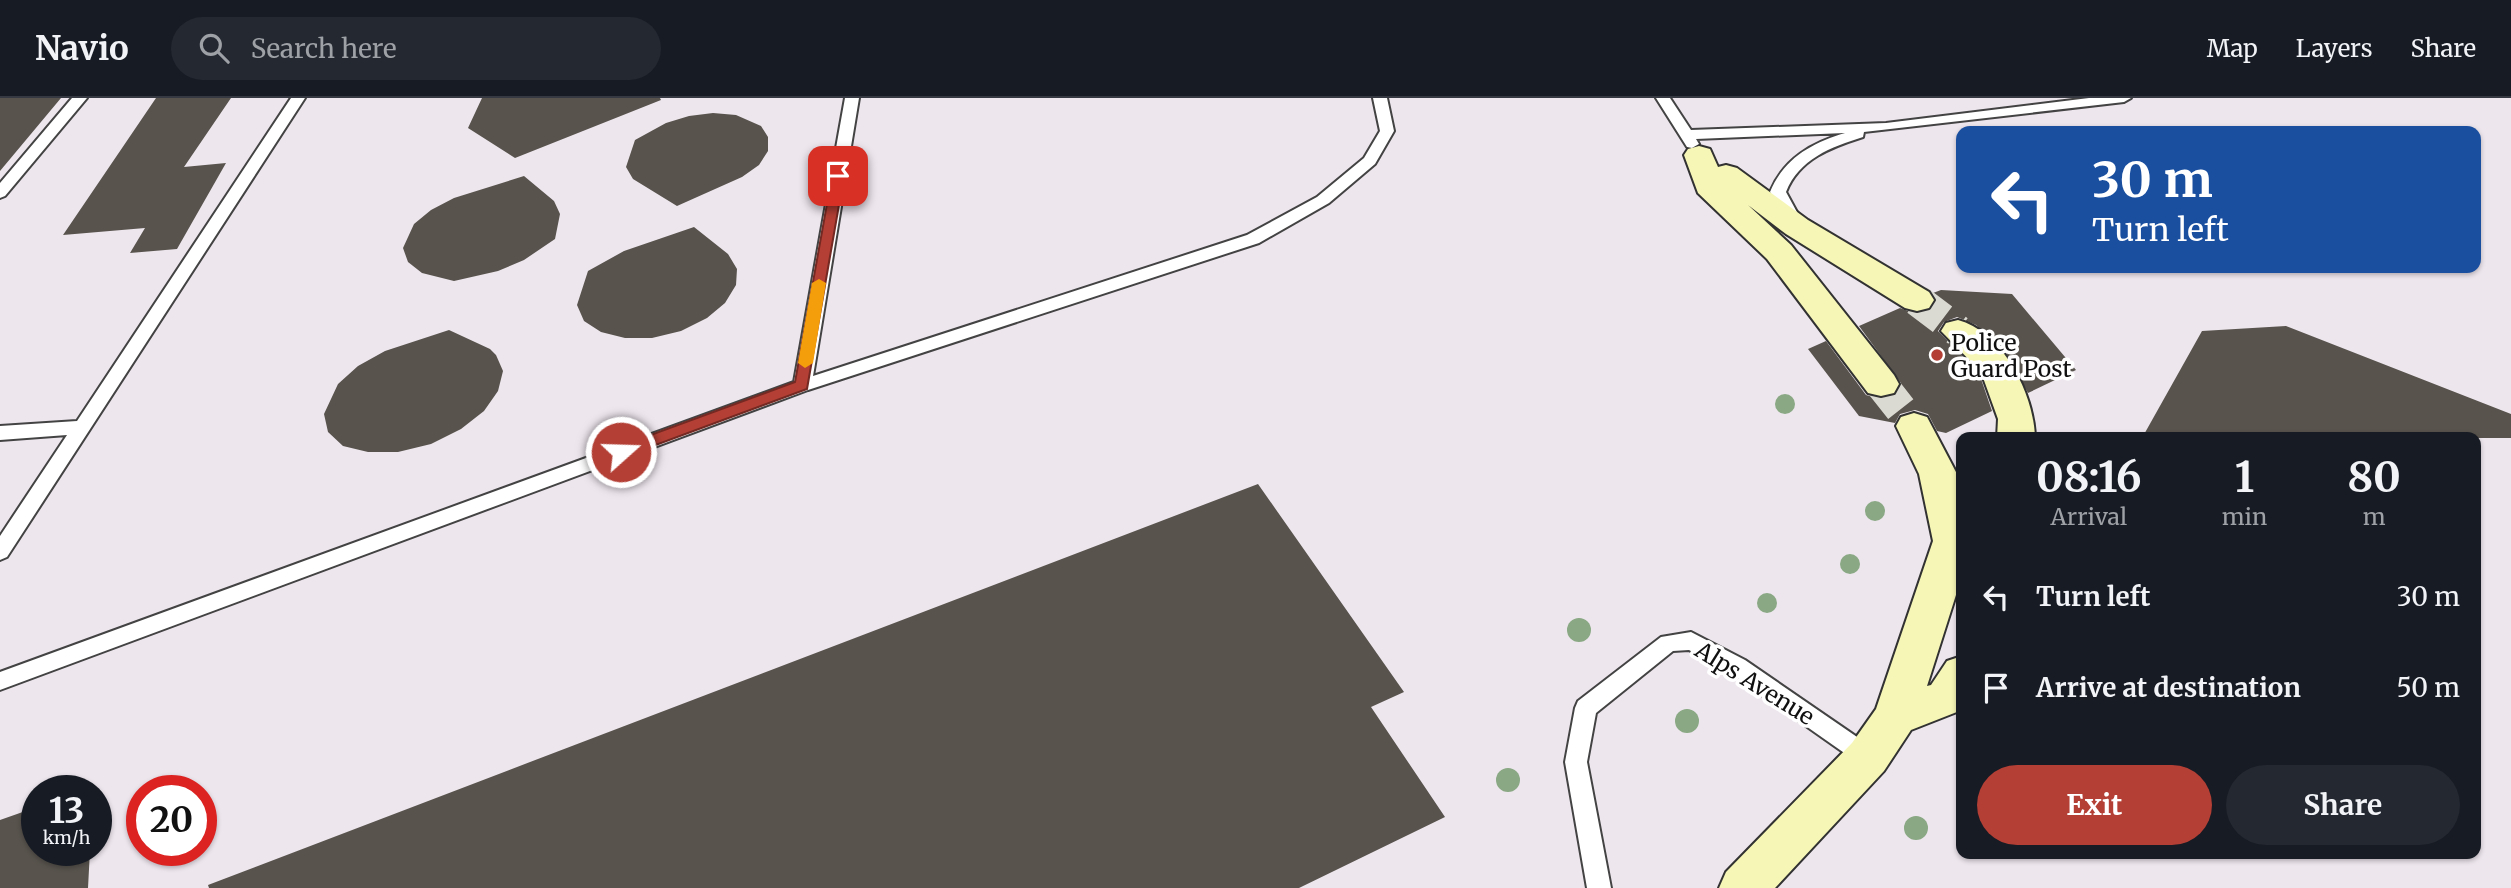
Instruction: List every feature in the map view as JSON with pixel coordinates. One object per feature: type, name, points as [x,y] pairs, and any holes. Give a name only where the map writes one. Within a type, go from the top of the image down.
[{"type":"street","points":[[1692,145],[1797,226],[1917,300]]},
{"type":"street","points":[[1692,145],[1709,186],[1779,252],[1881,384]]},
{"type":"street","points":[[1958,331],[1997,367],[2016,419],[2017,432]]},
{"type":"street","points":[[1743,888],[1868,757],[1895,717],[1953,541],[1938,474],[1914,426]]},
{"type":"street","points":[[1895,717],[1946,698],[1956,683]]},
{"type":"lane","points":[[0,193],[80,98]]},
{"type":"lane","points":[[0,552],[298,98]]},
{"type":"lane","points":[[802,386],[852,98]]},
{"type":"lane","points":[[0,681],[802,386],[1253,239],[1323,200],[1370,161],[1387,131],[1380,98]]},
{"type":"lane","points":[[1663,98],[1692,145],[1886,127],[2124,98]]},
{"type":"lane","points":[[1797,226],[1778,192],[1782,179],[1794,164],[1826,146],[1886,127]]},
{"type":"lane","points":[[0,433],[80,427]]},
{"type":"lane","name":"Alps Avenue","points":[[1599,888],[1576,762],[1586,708],[1668,643],[1691,642],[1737,666],[1868,757]]},
{"type":"shaded area","points":[[0,98],[2511,98],[2511,888],[0,888]]},
{"type":"building","points":[[0,98],[61,98],[0,171]]},
{"type":"building","points":[[156,98],[231,98],[184,167],[226,163],[177,249],[130,253],[145,228],[63,235]]},
{"type":"building","points":[[482,98],[661,100],[515,158],[468,128]]},
{"type":"building","points":[[713,113],[736,115],[761,126],[768,137],[768,151],[759,165],[742,177],[677,206],[633,179],[626,167],[635,140],[666,123]]},
{"type":"building","points":[[524,176],[554,201],[560,214],[555,239],[524,260],[498,271],[454,281],[422,273],[408,262],[403,248],[414,224],[431,210],[454,198]]},
{"type":"building","points":[[694,227],[728,254],[737,269],[736,285],[725,303],[707,318],[681,331],[652,338],[625,338],[601,332],[584,321],[577,305],[588,271],[624,251]]},
{"type":"building","name":"Police Guard Post","points":[[1941,290],[2012,294],[2076,370],[2028,393],[2004,349],[1976,325],[1957,317],[1944,322],[1938,331],[1979,373],[1992,411],[1946,433],[1937,431],[1928,414],[1915,410],[1900,414],[1895,423],[1859,416],[1808,349],[1826,341],[1866,395],[1880,399],[1895,396],[1901,383],[1859,326],[1900,308],[1916,314],[1930,311],[1936,301],[1933,293]]},
{"type":"building","points":[[2286,326],[2511,414],[2511,438],[2481,438],[2481,432],[2145,432],[2202,331]]},
{"type":"building","points":[[449,330],[490,349],[496,355],[503,371],[498,391],[484,411],[461,429],[431,444],[398,452],[368,452],[343,446],[328,432],[324,414],[338,384],[358,366],[385,351]]},
{"type":"building","points":[[1258,484],[1404,692],[1371,707],[1445,817],[1299,888],[209,888],[208,885]]},
{"type":"building","points":[[21,813],[21,866],[89,866],[88,888],[0,888],[0,820]]},
{"type":"tunnel","points":[[1917,300],[1958,331]]},
{"type":"tunnel","points":[[1881,384],[1914,426]]},
{"type":"slow traffic","points":[[805,363],[819,283]]},
{"type":"place","name":"Police Guard Post","points":[[1937,355]]},
{"type":"route","points":[[621,452],[802,386],[838,176]]}]
